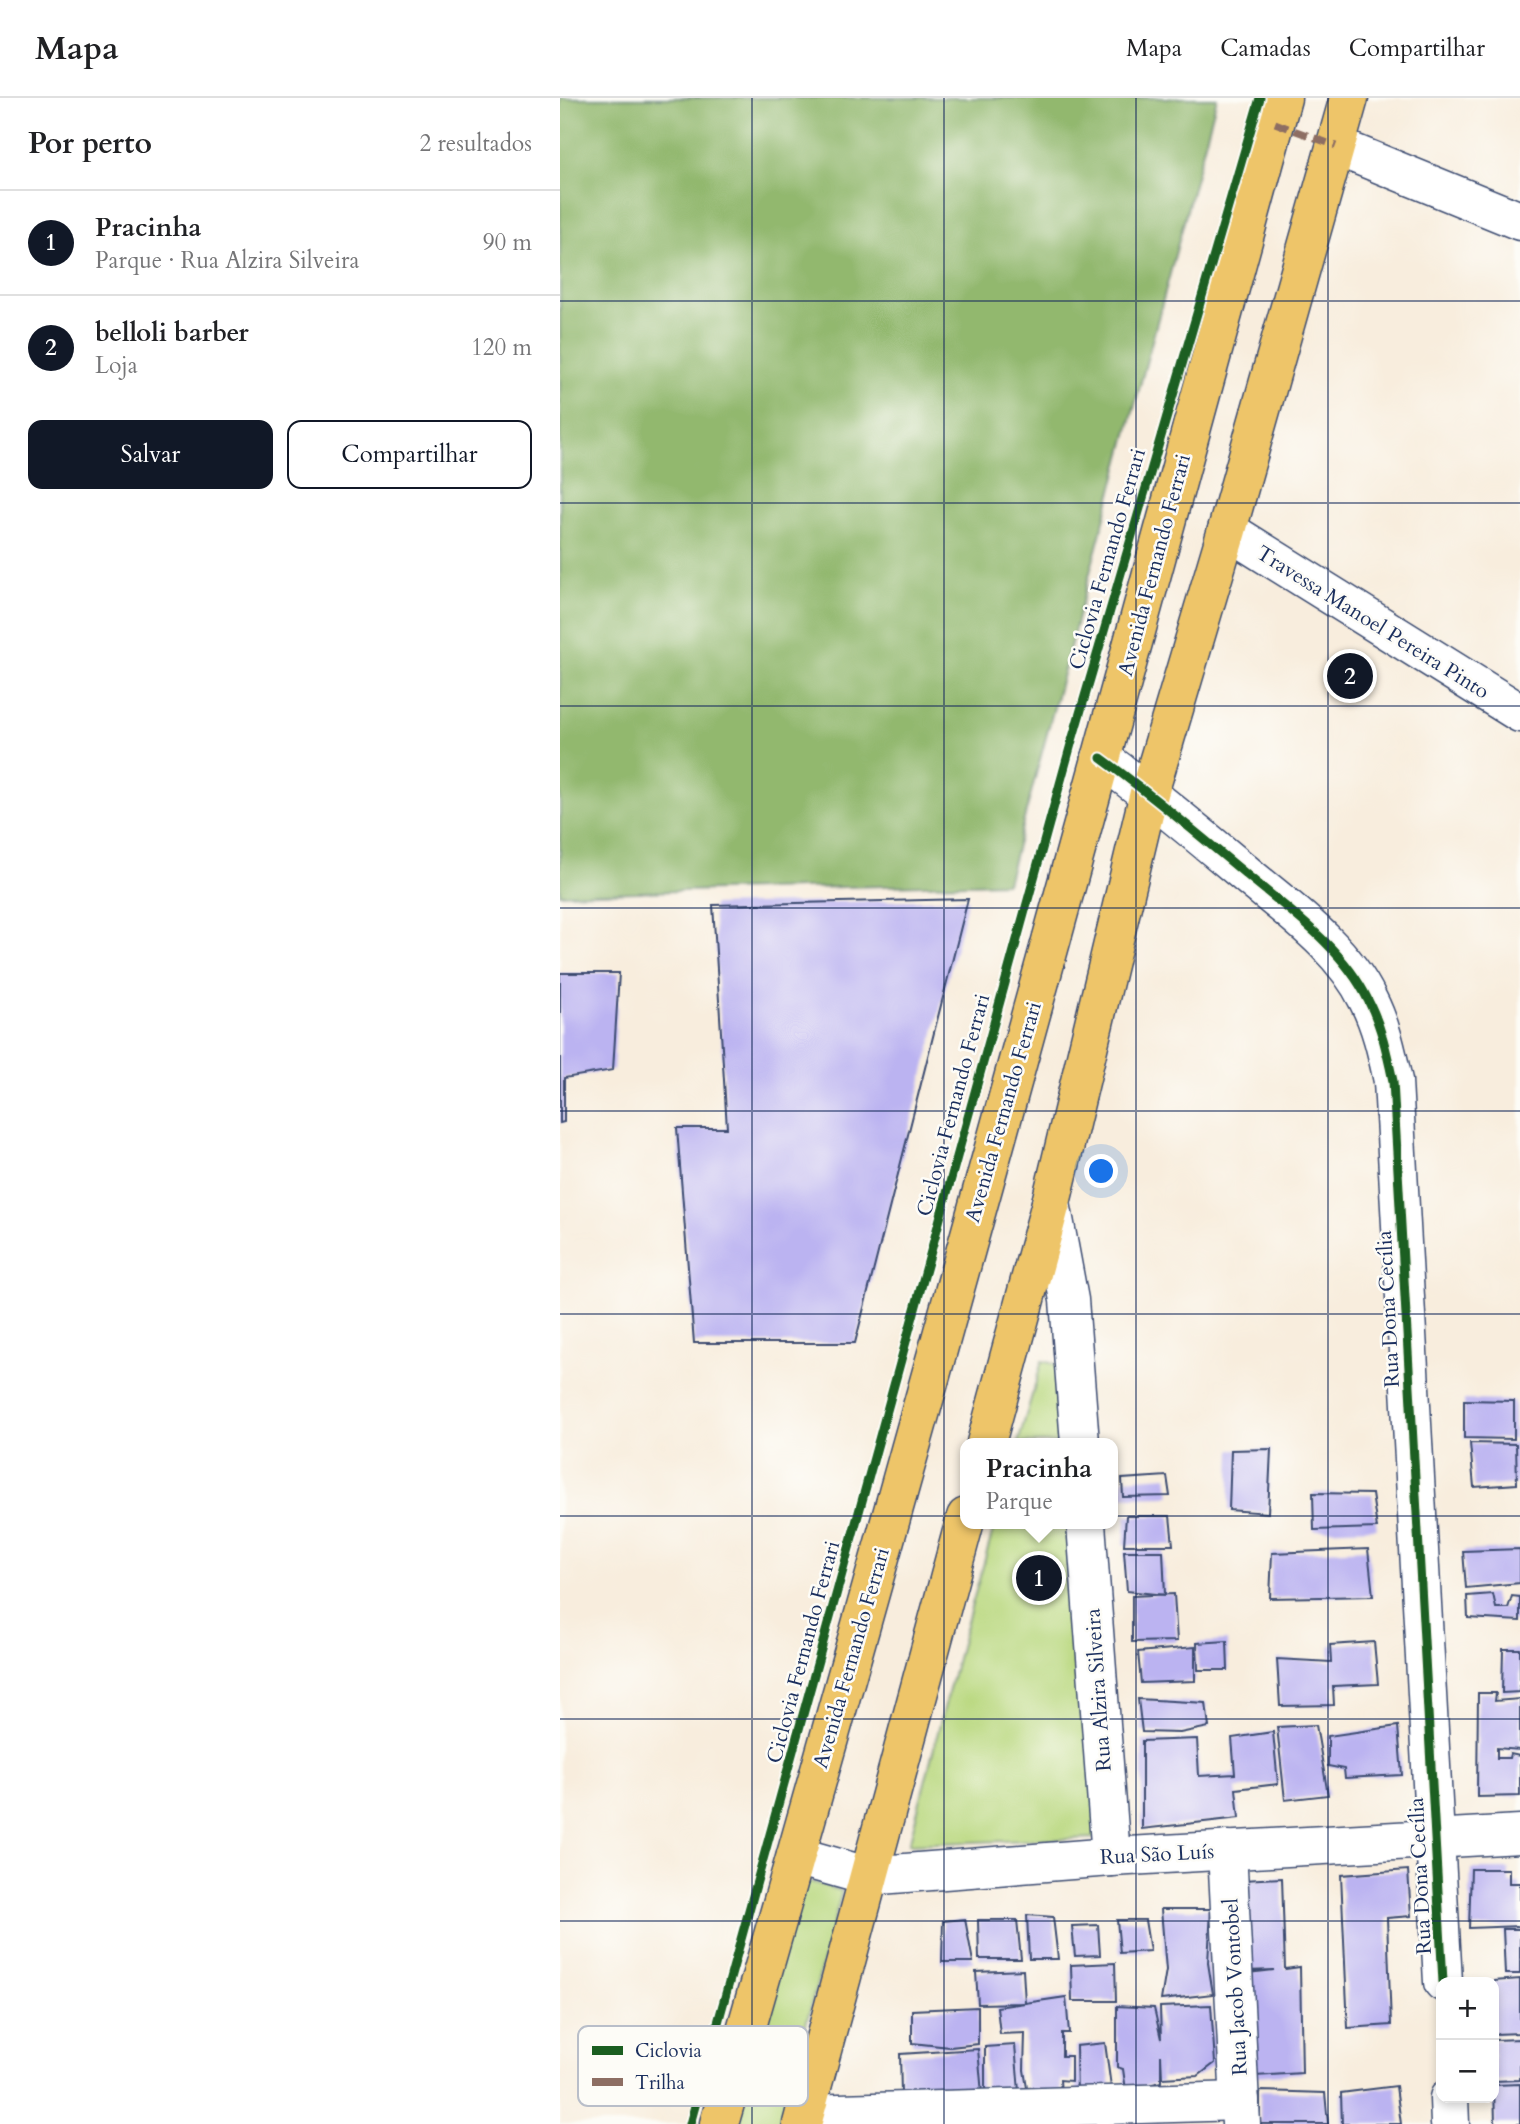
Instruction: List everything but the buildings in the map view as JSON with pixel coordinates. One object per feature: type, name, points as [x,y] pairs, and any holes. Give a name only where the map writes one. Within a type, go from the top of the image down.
[{"type":"main road","name":"Avenida Fernando Ferrari","points":[[747,2026],[1282,98]]},
{"type":"main road","points":[[987,1438],[1051,1203],[1149,793],[1227,530],[1349,98]]},
{"type":"main road","points":[[808,2100],[962,1529]]},
{"type":"main road","name":"Avenida Fernando Ferrari","points":[[719,2124],[724,2106]]},
{"type":"street","points":[[1336,146],[1520,221]]},
{"type":"street","name":"Travessa Manoel Pereira Pinto","points":[[1227,530],[1520,713]]},
{"type":"street","name":"Rua Dona Cecília","points":[[1101,758],[1149,793],[1310,928],[1342,961],[1368,998],[1384,1040],[1393,1081],[1443,1977]]},
{"type":"street","points":[[1051,1203],[1069,1300],[1080,1438]]},
{"type":"street","name":"Rua Alzira Silveira","points":[[1086,1529],[1111,1857]]},
{"type":"street","name":"Rua São Luís","points":[[796,1856],[867,1876],[1111,1857],[1520,1834]]},
{"type":"street","name":"Rua Jacob Vontobel","points":[[1227,1850],[1240,2113]]},
{"type":"street","points":[[1449,2103],[1450,2124]]},
{"type":"street","points":[[803,2119],[1240,2113]]},
{"type":"green space","points":[[560,98],[1217,98],[1007,883],[560,894]]},
{"type":"green space","points":[[1042,1361],[1074,1368],[1078,1438],[1019,1438]]},
{"type":"green space","points":[[994,1529],[1083,1529],[1100,1838],[909,1844]]},
{"type":"green space","points":[[791,1876],[842,1891],[805,2026],[750,2026]]},
{"type":"green space","points":[[728,2106],[784,2106],[779,2124],[723,2124]]},
{"type":"marked path","points":[[1275,123],[1336,146]]},
{"type":"cycle path","name":"Ciclovia Fernando Ferrari","points":[[717,2026],[1071,744],[1260,98]]},
{"type":"cycle path","points":[[1101,758],[1193,830],[1330,947],[1357,981],[1373,1010],[1383,1039],[1393,1081],[1443,1977]]},
{"type":"cycle path","name":"Ciclovia Fernando Ferrari","points":[[690,2124],[695,2106]]},
{"type":"place","name":"belloli barber","points":[[1350,676]]},
{"type":"place","name":"Pracinha","points":[[1039,1578]]}]
